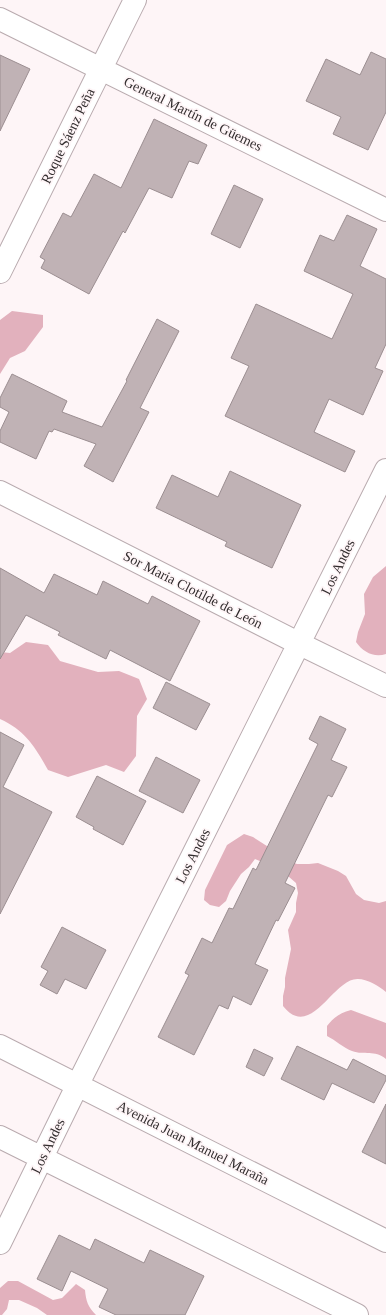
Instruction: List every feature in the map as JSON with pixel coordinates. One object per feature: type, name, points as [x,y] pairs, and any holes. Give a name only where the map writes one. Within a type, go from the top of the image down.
[{"type":"street","name":"Roque Sáenz Peña","points":[[0,272],[135,0]]},
{"type":"street","name":"General Martín de Güemes","points":[[0,19],[386,210]]},
{"type":"street","name":"Los Andes","points":[[0,1243],[78,1084],[386,470]]},
{"type":"street","name":"Sor Maria Clotilde de León","points":[[0,492],[386,686]]},
{"type":"street","name":"Avenida Juan Manuel Maraña","points":[[0,1046],[78,1084],[386,1241]]},
{"type":"street","points":[[0,1137],[357,1315]]},
{"type":"shaded area","points":[[12,311],[43,315],[43,327],[25,351],[10,358],[0,374],[0,320]]},
{"type":"shaded area","points":[[386,566],[386,654],[373,655],[362,649],[356,642],[365,614],[364,594],[373,577]]},
{"type":"shaded area","points":[[26,642],[48,645],[60,661],[98,672],[119,671],[139,679],[147,699],[137,716],[136,756],[124,772],[106,765],[68,777],[48,770],[29,740],[17,729],[0,719],[0,652],[10,653]]},
{"type":"shaded area","points":[[244,834],[253,837],[270,848],[277,856],[297,864],[318,863],[338,871],[346,876],[356,894],[364,900],[379,903],[386,901],[386,992],[373,983],[358,979],[341,986],[316,1010],[308,1015],[299,1017],[286,1010],[283,1006],[283,996],[291,949],[288,930],[296,912],[298,893],[296,883],[281,870],[255,859],[241,874],[230,891],[226,901],[219,907],[210,905],[204,900],[205,890],[227,845]]},
{"type":"shaded area","points":[[351,1010],[386,1023],[386,1059],[373,1053],[352,1051],[327,1036],[327,1026],[344,1012]]},
{"type":"shaded area","points":[[8,1281],[18,1281],[53,1300],[62,1298],[76,1284],[85,1290],[88,1304],[96,1315],[47,1315],[37,1308],[19,1300],[9,1300],[7,1309],[2,1315],[0,1315],[0,1288]]},
{"type":"building","points":[[371,52],[386,59],[386,112],[368,150],[333,134],[341,117],[306,101],[326,59],[360,75]]},
{"type":"building","points":[[0,55],[30,69],[0,131]]},
{"type":"building","points":[[154,119],[207,145],[198,164],[189,161],[172,198],[149,188],[125,233],[123,231],[89,294],[41,268],[45,260],[40,257],[63,213],[71,217],[94,174],[121,188]]},
{"type":"building","points":[[234,185],[263,199],[240,248],[211,234]]},
{"type":"building","points":[[347,215],[377,229],[360,266],[386,279],[386,344],[375,368],[383,371],[363,415],[329,399],[314,432],[355,451],[345,472],[225,416],[249,366],[231,358],[256,304],[332,339],[353,294],[304,271],[320,235],[334,241]]},
{"type":"building","points":[[157,319],[179,331],[140,408],[149,412],[113,482],[84,466],[96,444],[54,429],[52,432],[49,431],[36,459],[0,442],[0,431],[9,412],[0,407],[0,398],[12,374],[67,401],[62,412],[102,427],[127,381],[126,380]]},
{"type":"building","points":[[230,471],[301,505],[272,568],[225,546],[227,542],[156,508],[172,475],[218,497]]},
{"type":"building","points":[[0,568],[44,593],[54,574],[97,595],[103,581],[148,604],[152,596],[200,621],[170,681],[110,650],[106,659],[58,635],[60,632],[26,615],[0,659]]},
{"type":"building","points":[[166,682],[210,704],[196,730],[153,708]]},
{"type":"building","points":[[320,716],[346,729],[331,760],[347,767],[332,797],[328,795],[285,883],[295,888],[278,921],[276,920],[255,964],[268,970],[251,1005],[233,996],[228,1009],[219,1005],[194,1055],[158,1037],[189,975],[185,973],[202,938],[212,943],[229,908],[233,909],[253,868],[256,870],[318,744],[309,739]]},
{"type":"building","points":[[0,732],[24,745],[3,787],[52,812],[0,914]]},
{"type":"building","points":[[156,757],[200,780],[183,813],[139,791]]},
{"type":"building","points":[[97,776],[146,801],[123,845],[93,829],[94,827],[76,817]]},
{"type":"building","points":[[62,927],[106,950],[86,989],[65,979],[57,994],[40,985],[48,971],[41,967]]},
{"type":"building","points":[[297,1046],[347,1070],[353,1059],[386,1076],[386,1080],[374,1103],[332,1083],[324,1100],[281,1079]]},
{"type":"building","points":[[254,1049],[273,1058],[264,1076],[246,1067]]},
{"type":"building","points":[[386,1104],[386,1164],[362,1152]]},
{"type":"building","points":[[59,1235],[90,1250],[95,1239],[144,1263],[150,1250],[204,1276],[185,1315],[116,1315],[99,1307],[108,1289],[71,1271],[62,1291],[37,1279]]}]
